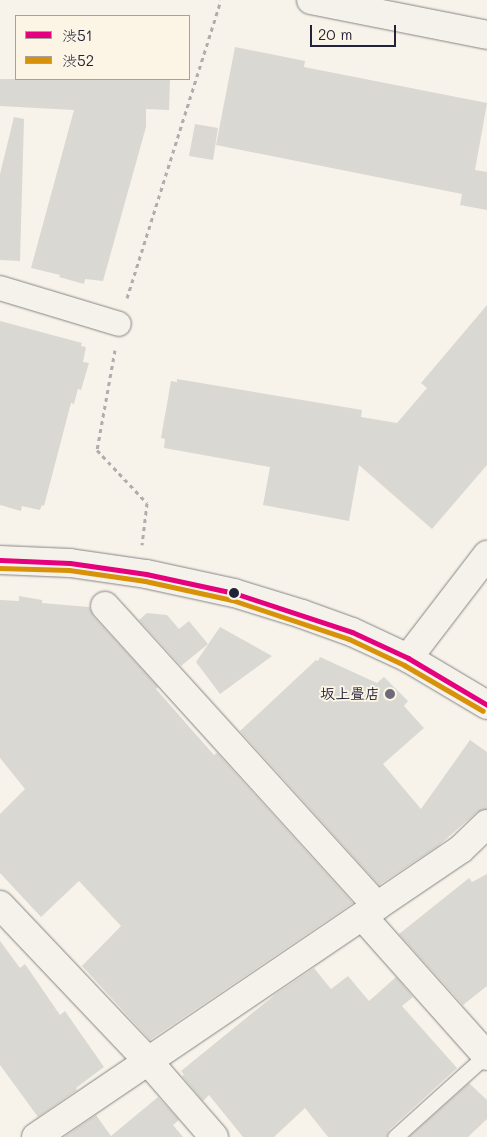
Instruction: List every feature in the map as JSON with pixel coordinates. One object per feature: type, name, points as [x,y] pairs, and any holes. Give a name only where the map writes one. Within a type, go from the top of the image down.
[{"type":"street","points":[[311,0],[487,34]]},
{"type":"street","points":[[0,288],[119,324]]},
{"type":"street","points":[[408,658],[487,555]]},
{"type":"street","points":[[0,560],[70,563],[146,574],[234,593],[352,632],[408,658],[487,704]]},
{"type":"street","points":[[105,606],[370,912],[487,1056]]},
{"type":"street","points":[[36,1137],[461,849],[487,824]]},
{"type":"street","points":[[0,905],[147,1060],[214,1137]]},
{"type":"lane","points":[[395,1137],[487,1056]]},
{"type":"path","points":[[141,550],[147,504],[97,450],[119,324],[221,0]]},
{"type":"building","points":[[235,47],[305,61],[304,67],[487,103],[475,170],[487,172],[487,210],[460,205],[462,194],[216,145]]},
{"type":"building","points":[[0,79],[170,80],[169,110],[146,109],[146,127],[103,281],[85,279],[84,284],[59,277],[60,275],[31,268],[74,110],[0,106]]},
{"type":"building","points":[[14,117],[24,119],[20,261],[0,260],[0,174]]},
{"type":"building","points":[[195,124],[218,128],[213,160],[189,156]]},
{"type":"building","points":[[487,305],[487,465],[432,529],[359,465],[349,521],[263,505],[270,467],[164,448],[165,439],[161,438],[171,381],[177,382],[177,379],[362,410],[361,417],[397,423],[427,388],[421,383]]},
{"type":"building","points":[[0,321],[82,343],[81,346],[86,347],[83,362],[89,363],[81,390],[78,389],[74,404],[71,403],[44,506],[42,505],[40,510],[22,506],[21,511],[0,505]]},
{"type":"building","points":[[19,596],[42,600],[42,603],[89,607],[93,616],[158,687],[156,689],[214,755],[217,753],[353,903],[150,1040],[82,966],[121,926],[79,881],[41,917],[0,873],[0,814],[25,789],[0,758],[0,600],[19,601]]},
{"type":"building","points":[[147,613],[167,615],[179,629],[189,621],[208,644],[181,666],[139,620]]},
{"type":"building","points":[[220,627],[272,656],[220,694],[196,662]]},
{"type":"building","points":[[320,657],[377,683],[384,677],[408,701],[404,706],[424,728],[383,764],[421,809],[470,740],[487,752],[487,809],[477,812],[438,846],[379,885],[240,731],[316,660],[318,661]]},
{"type":"building","points":[[487,874],[487,986],[463,1005],[399,934],[469,878],[472,882]]},
{"type":"building","points":[[0,941],[20,968],[25,964],[60,1015],[65,1011],[104,1067],[76,1088],[77,1090],[38,1117],[0,1065]]},
{"type":"building","points":[[314,968],[331,989],[348,976],[369,1001],[396,977],[413,997],[402,1006],[457,1068],[389,1130],[386,1137],[328,1137],[305,1108],[274,1137],[243,1137],[209,1095],[203,1101],[182,1076],[184,1075],[181,1071],[277,993]]},
{"type":"building","points":[[469,1083],[487,1100],[487,1119],[468,1137],[409,1137]]},
{"type":"building","points":[[158,1097],[179,1120],[173,1125],[183,1137],[64,1137],[96,1115],[111,1136]]},
{"type":"transit line","name":"渋51","points":[[0,560],[70,563],[146,574],[234,593],[352,632],[408,658],[487,705]]},
{"type":"transit line","name":"渋52","points":[[0,568],[69,570],[145,581],[232,600],[349,639],[404,665],[483,711]]},
{"type":"place","name":"坂上畳店","points":[[390,694]]}]
